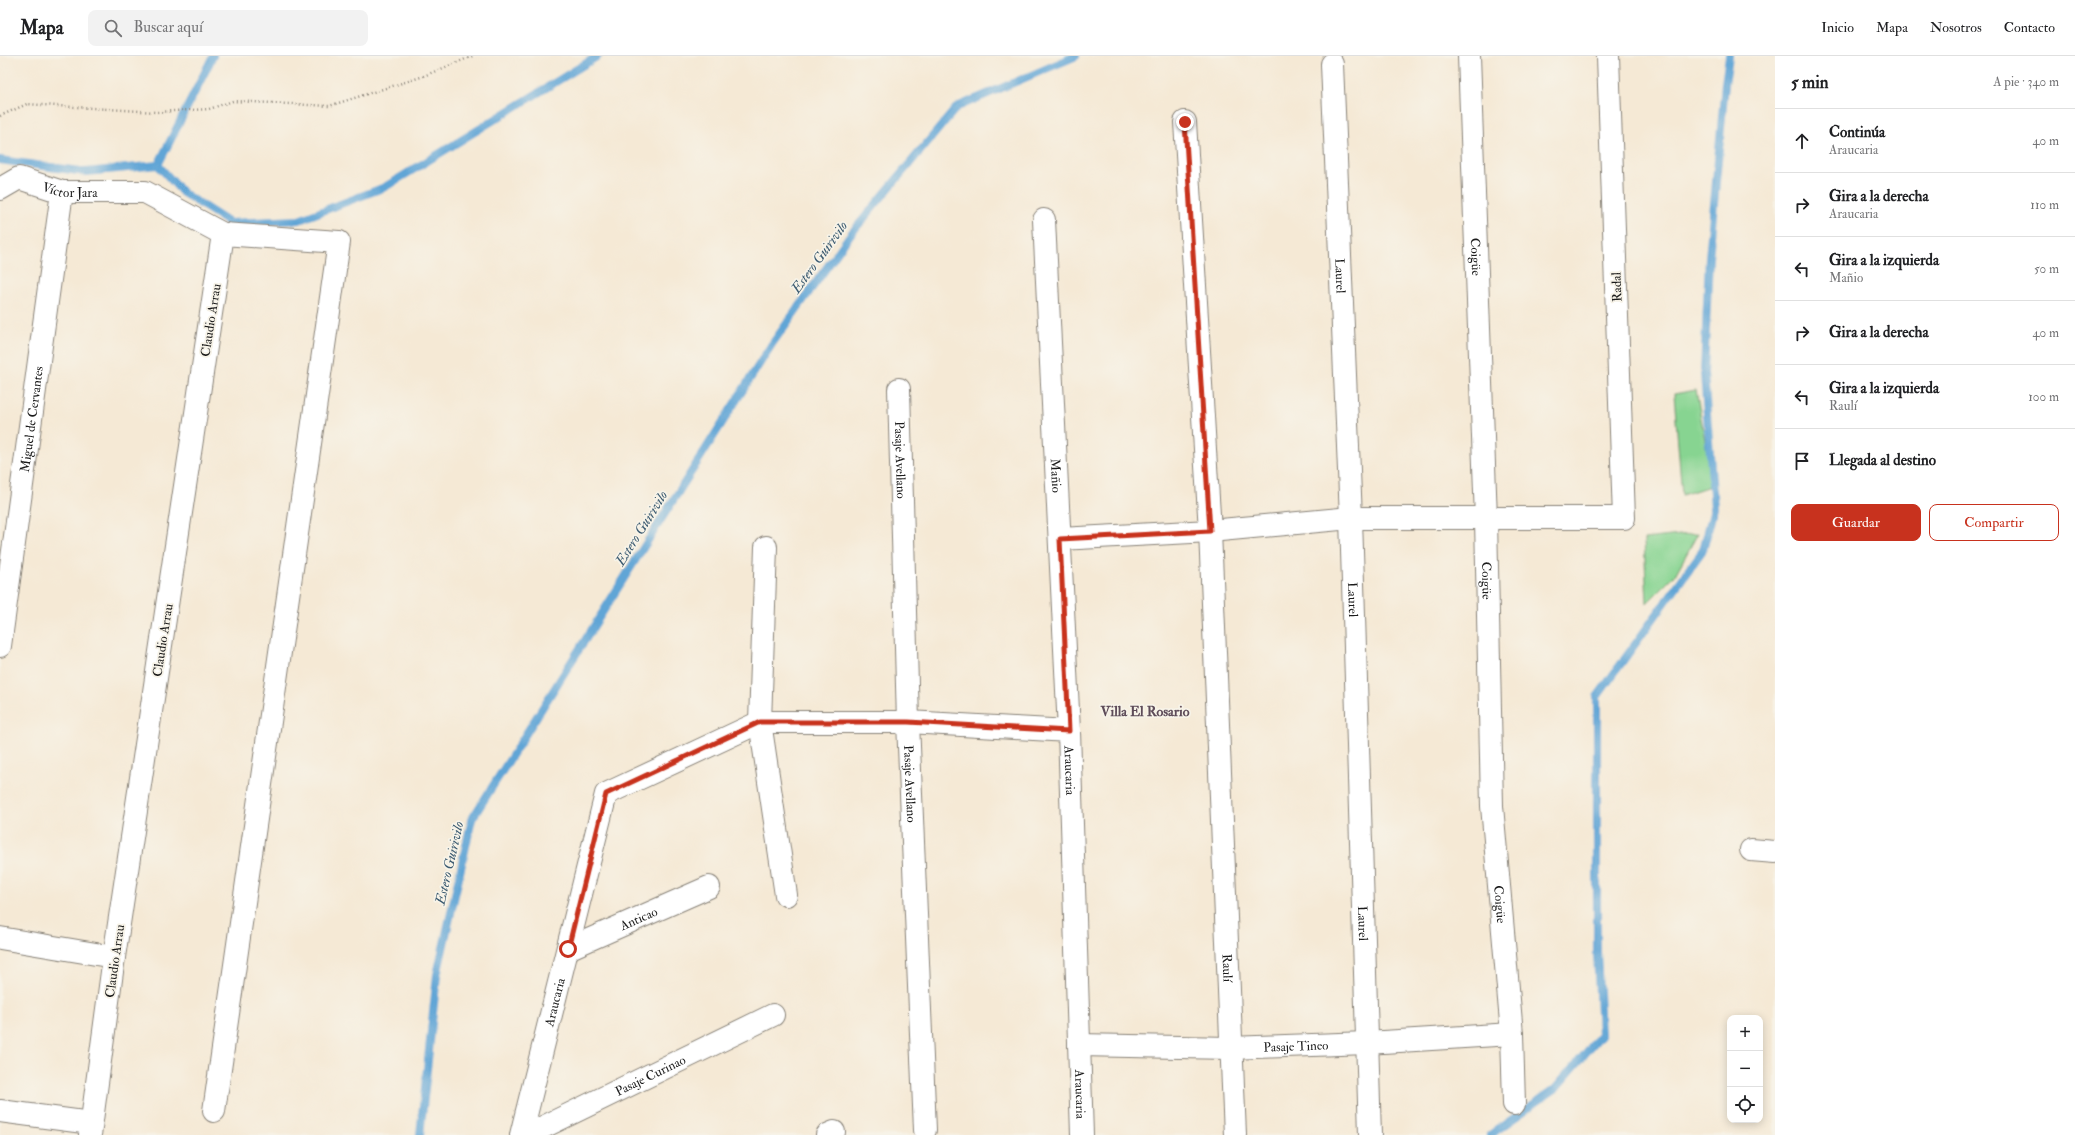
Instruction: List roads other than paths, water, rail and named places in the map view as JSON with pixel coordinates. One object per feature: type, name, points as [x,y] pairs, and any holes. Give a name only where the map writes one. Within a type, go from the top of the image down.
[{"type":"street","name":"Coigüe","points":[[1469,56],[1486,519],[1492,806],[1512,1034],[1514,1104]]},
{"type":"street","name":"Radal","points":[[1486,519],[1624,518],[1608,56]]},
{"type":"street","name":"Laurel","points":[[1332,64],[1351,518],[1370,1135]]},
{"type":"street","points":[[1185,122],[1210,531]]},
{"type":"street","name":"Víctor Jara","points":[[0,189],[19,178],[62,192],[144,192],[223,234]]},
{"type":"street","name":"Miguel de Cervantes","points":[[0,646],[62,192]]},
{"type":"street","name":"Mañio","points":[[1044,220],[1069,731]]},
{"type":"street","points":[[214,1111],[339,242],[223,234]]},
{"type":"street","name":"Claudio Arrau","points":[[90,1129],[114,957],[223,234]]},
{"type":"street","name":"Pasaje Avellano","points":[[899,389],[908,722],[925,1130]]},
{"type":"street","points":[[1060,539],[1210,531],[1351,518],[1486,519]]},
{"type":"street","name":"Raulí","points":[[1210,531],[1222,801],[1230,1048],[1235,1135]]},
{"type":"street","points":[[766,547],[760,722],[786,894]]},
{"type":"street","name":"Araucaria","points":[[521,1135],[606,794],[760,722],[908,722],[1069,731],[1082,1135]]},
{"type":"street","points":[[1751,850],[1775,852]]},
{"type":"street","name":"Anticao","points":[[568,949],[709,887]]},
{"type":"street","points":[[0,938],[114,957]]},
{"type":"street","name":"Pasaje Curinao","points":[[527,1135],[773,1015]]},
{"type":"street","name":"Pasaje Tineo","points":[[1079,1045],[1230,1048],[1367,1043],[1512,1034]]},
{"type":"street","points":[[0,1111],[90,1129]]},
{"type":"waterway","points":[[158,165],[213,56]]},
{"type":"waterway","points":[[0,160],[86,172],[158,165],[183,193],[230,223],[299,220],[385,187],[598,56]]},
{"type":"waterway","name":"Estero Guirivilo","points":[[420,1135],[437,975],[472,819],[772,344],[850,235],[957,107],[1076,56]]},
{"type":"waterway","points":[[1490,1135],[1555,1089],[1601,1035],[1597,951],[1597,697],[1703,550],[1714,508],[1704,373],[1709,258],[1725,84],[1729,56]]},
{"type":"district","name":"Villa El Rosario","points":[[1145,711]]}]
